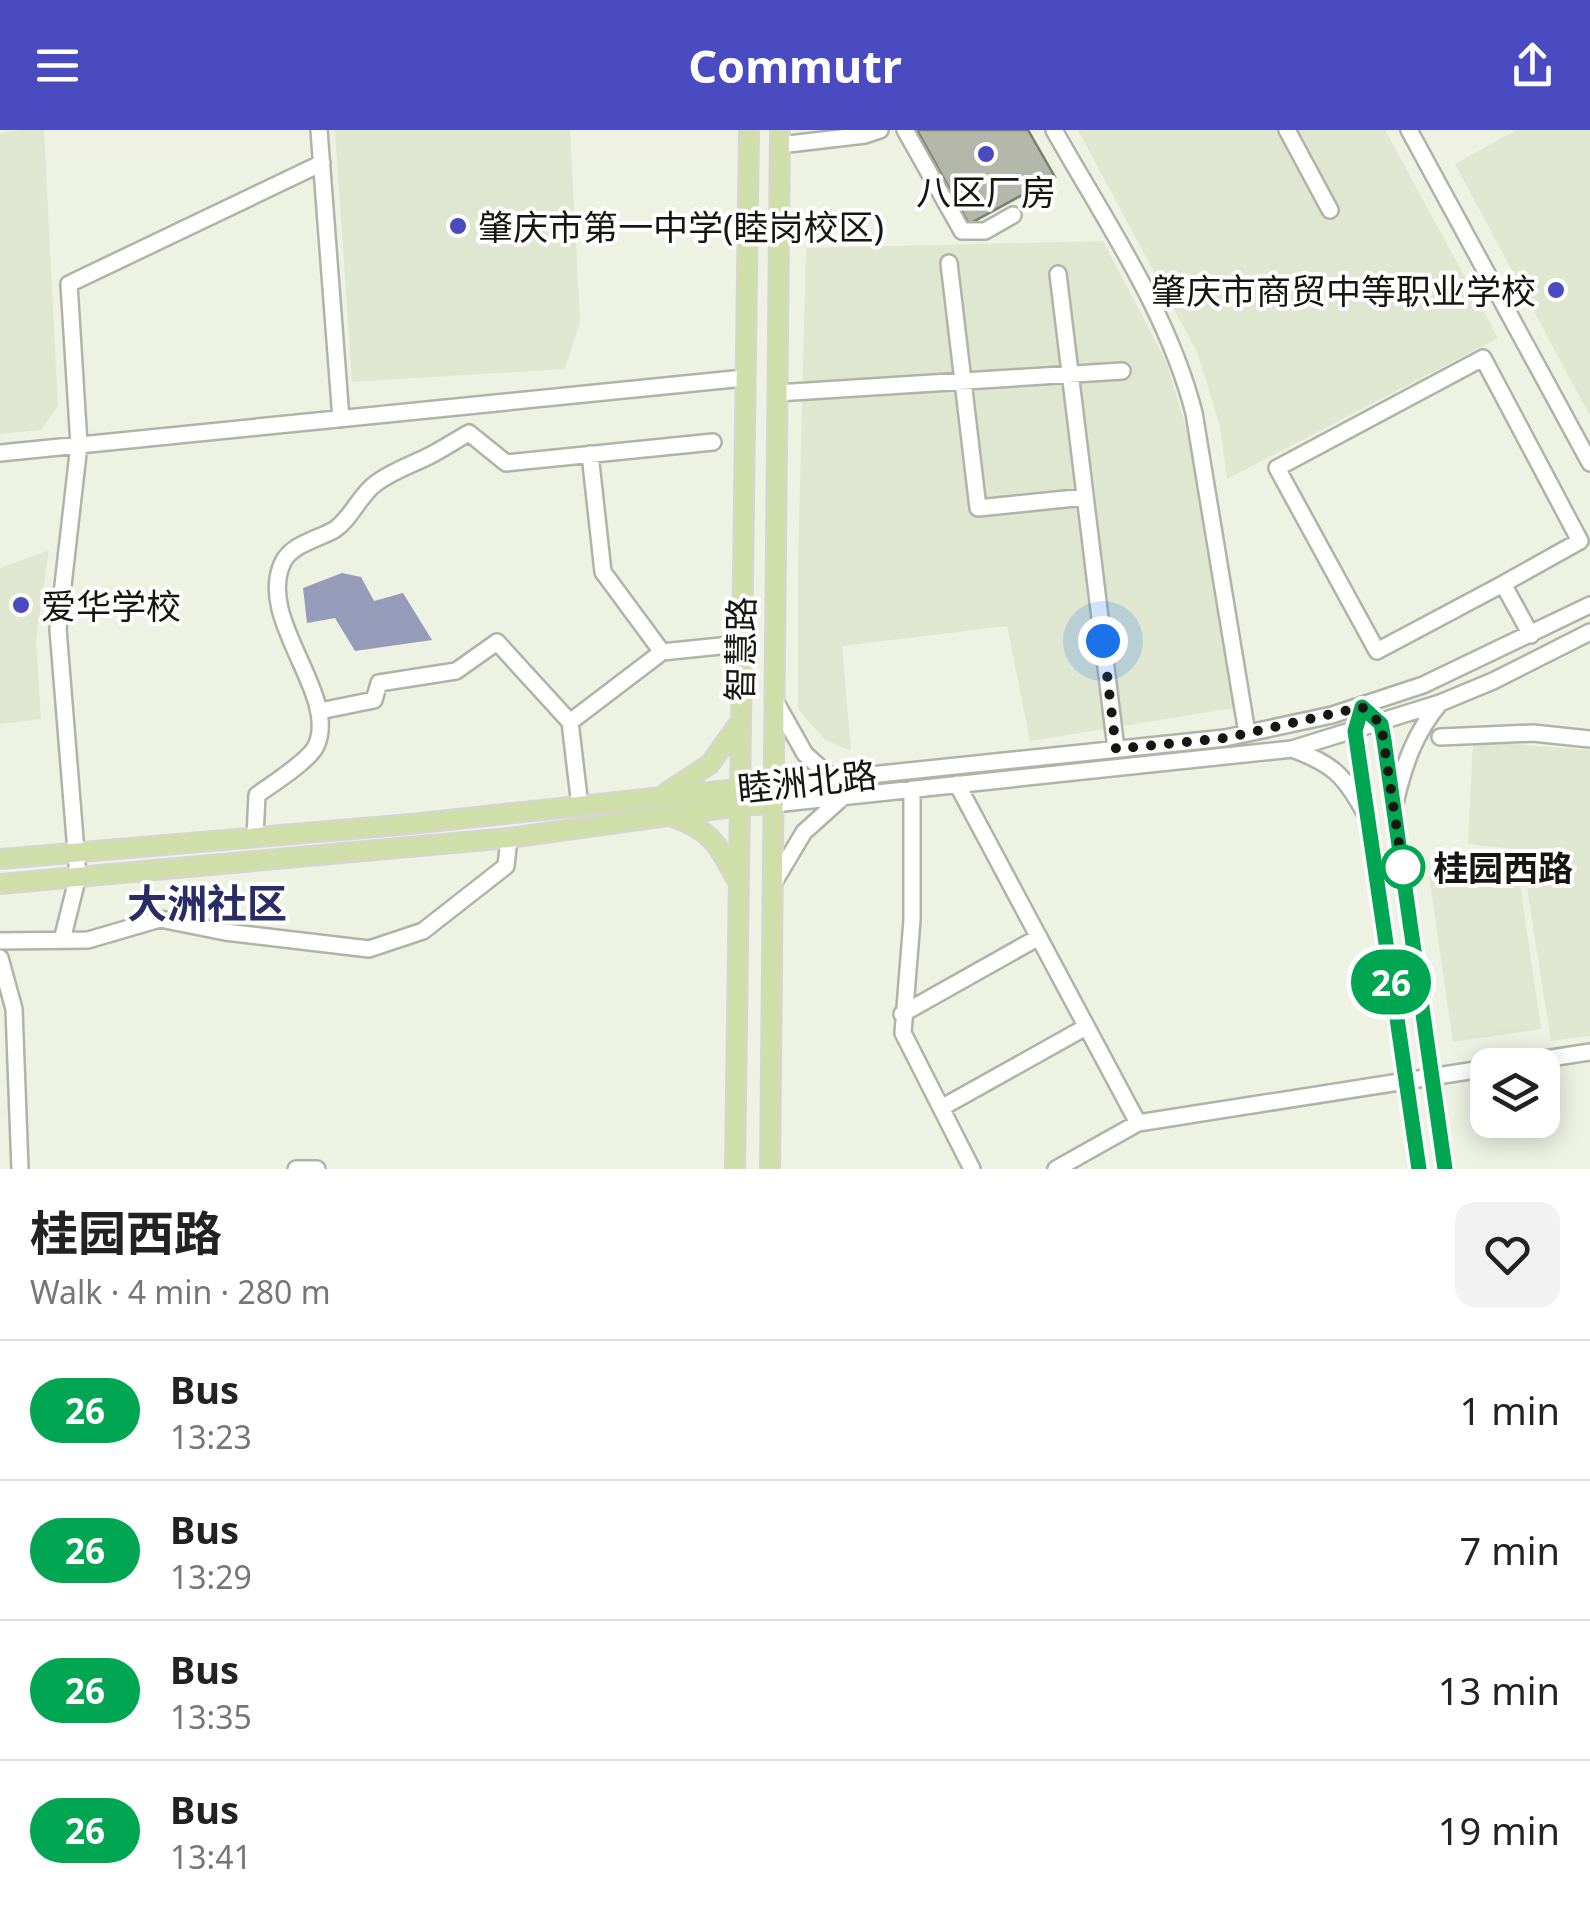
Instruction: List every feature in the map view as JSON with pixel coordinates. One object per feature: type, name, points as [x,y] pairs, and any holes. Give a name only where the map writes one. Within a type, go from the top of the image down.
[{"type":"main road","name":"智慧路","points":[[735,1169],[748,130]]},
{"type":"main road","name":"智慧路","points":[[770,1169],[780,138]]},
{"type":"main road","points":[[744,329],[753,336],[767,336],[777,330]]},
{"type":"main road","points":[[1419,1169],[1355,731],[1362,707],[1381,724],[1445,1169]]},
{"type":"main road","points":[[659,797],[710,764],[739,721]]},
{"type":"main road","name":"睦洲北路","points":[[0,884],[509,838],[668,816],[774,784]]},
{"type":"main road","name":"睦洲北路","points":[[0,859],[659,797],[739,797],[774,804]]},
{"type":"main road","points":[[668,816],[691,823],[710,836],[738,882]]},
{"type":"street","points":[[319,130],[341,418]]},
{"type":"street","points":[[780,138],[865,135],[880,130]]},
{"type":"street","points":[[906,130],[962,231],[985,231],[1014,215]]},
{"type":"street","points":[[1054,130],[1159,318],[1184,375],[1194,413],[1248,733]]},
{"type":"street","points":[[1286,130],[1330,210]]},
{"type":"street","points":[[1409,130],[1590,463]]},
{"type":"street","points":[[62,940],[78,876],[58,630],[79,445],[69,284],[322,163]]},
{"type":"street","points":[[949,263],[978,508],[1085,497]]},
{"type":"street","points":[[1058,274],[1116,749]]},
{"type":"street","points":[[1483,358],[1580,541],[1503,584],[1377,651],[1277,468],[1483,358]]},
{"type":"street","points":[[776,394],[1122,371]]},
{"type":"street","points":[[0,452],[744,378]]},
{"type":"street","points":[[254,837],[257,796],[314,750],[320,735],[320,712],[282,617],[283,562],[300,546],[338,528],[372,486],[469,432],[506,463],[713,442]]},
{"type":"street","points":[[590,454],[603,572],[662,652]]},
{"type":"street","points":[[1503,584],[1531,635]]},
{"type":"street","name":"睦洲北路","points":[[774,784],[1248,733],[1362,707],[1424,685],[1590,605]]},
{"type":"street","name":"睦洲北路","points":[[774,804],[1292,749],[1440,703],[1590,632]]},
{"type":"street","points":[[320,712],[374,700],[379,683],[456,671],[497,642],[570,722],[580,806]]},
{"type":"street","points":[[570,722],[662,652],[740,644]]},
{"type":"street","points":[[774,699],[805,754],[833,779]]},
{"type":"street","points":[[1394,807],[1415,738],[1440,703]]},
{"type":"street","points":[[1440,737],[1533,733],[1590,740]]},
{"type":"street","points":[[1292,749],[1330,765],[1367,816]]},
{"type":"street","points":[[958,784],[1138,1124]]},
{"type":"street","points":[[912,789],[912,920],[903,1033],[972,1169]]},
{"type":"street","points":[[773,884],[804,832],[843,797]]},
{"type":"street","points":[[0,941],[88,940],[160,919],[225,932],[369,949],[423,931],[506,866],[509,838]]},
{"type":"street","points":[[902,1014],[1039,937]]},
{"type":"street","points":[[0,958],[14,1009],[20,1169]]},
{"type":"street","points":[[942,1108],[1086,1027]]},
{"type":"street","points":[[1560,1057],[1590,1052]]},
{"type":"street","points":[[1056,1169],[1138,1124],[1470,1071]]},
{"type":"street","points":[[296,1169],[316,1169]]},
{"type":"shaded area","points":[[44,130],[58,406],[41,430],[0,434],[0,133]]},
{"type":"shaded area","name":"肇庆市第一中学(睦岗校区)","points":[[335,130],[570,130],[580,321],[565,369],[352,382]]},
{"type":"shaded area","points":[[1078,130],[1385,130],[1498,338],[1227,479],[1220,426],[1197,352]]},
{"type":"shaded area","name":"肇庆市商贸中等职业学校","points":[[1516,130],[1590,130],[1590,416],[1455,164]]},
{"type":"shaded area","points":[[1103,241],[1166,361],[1189,437],[1234,708],[1030,741],[1007,626],[842,646],[851,751],[825,740],[798,709],[806,248]]},
{"type":"shaded area","name":"爱华学校","points":[[49,550],[36,641],[41,719],[0,724],[0,568]]},
{"type":"shaded area","points":[[1473,741],[1590,750],[1590,1036],[1551,1041],[1521,850],[1468,844]]},
{"type":"shaded area","points":[[1517,863],[1541,1029],[1453,1042],[1429,876]]},
{"type":"water","points":[[342,573],[361,577],[374,601],[403,593],[432,640],[355,651],[335,618],[307,623],[303,588]]},
{"type":"building","name":"八区厂房","points":[[917,130],[1028,130],[1055,177],[969,224]]},
{"type":"bus line","name":"26","points":[[1419,1169],[1355,731],[1362,707],[1381,724],[1384,740],[1445,1169]]},
{"type":"place","name":"八区厂房","points":[[986,154]]},
{"type":"place","name":"肇庆市第一中学(睦岗校区)","points":[[458,226]]},
{"type":"place","name":"肇庆市商贸中等职业学校","points":[[1556,290]]},
{"type":"place","name":"爱华学校","points":[[21,605]]},
{"type":"place","name":"桂园西路","points":[[1403,867]]},
{"type":"district","name":"大洲社区","points":[[207,902]]},
{"type":"route","points":[[1103,641],[1116,749],[1226,738],[1362,707],[1381,724],[1405,884],[1403,867]]}]
